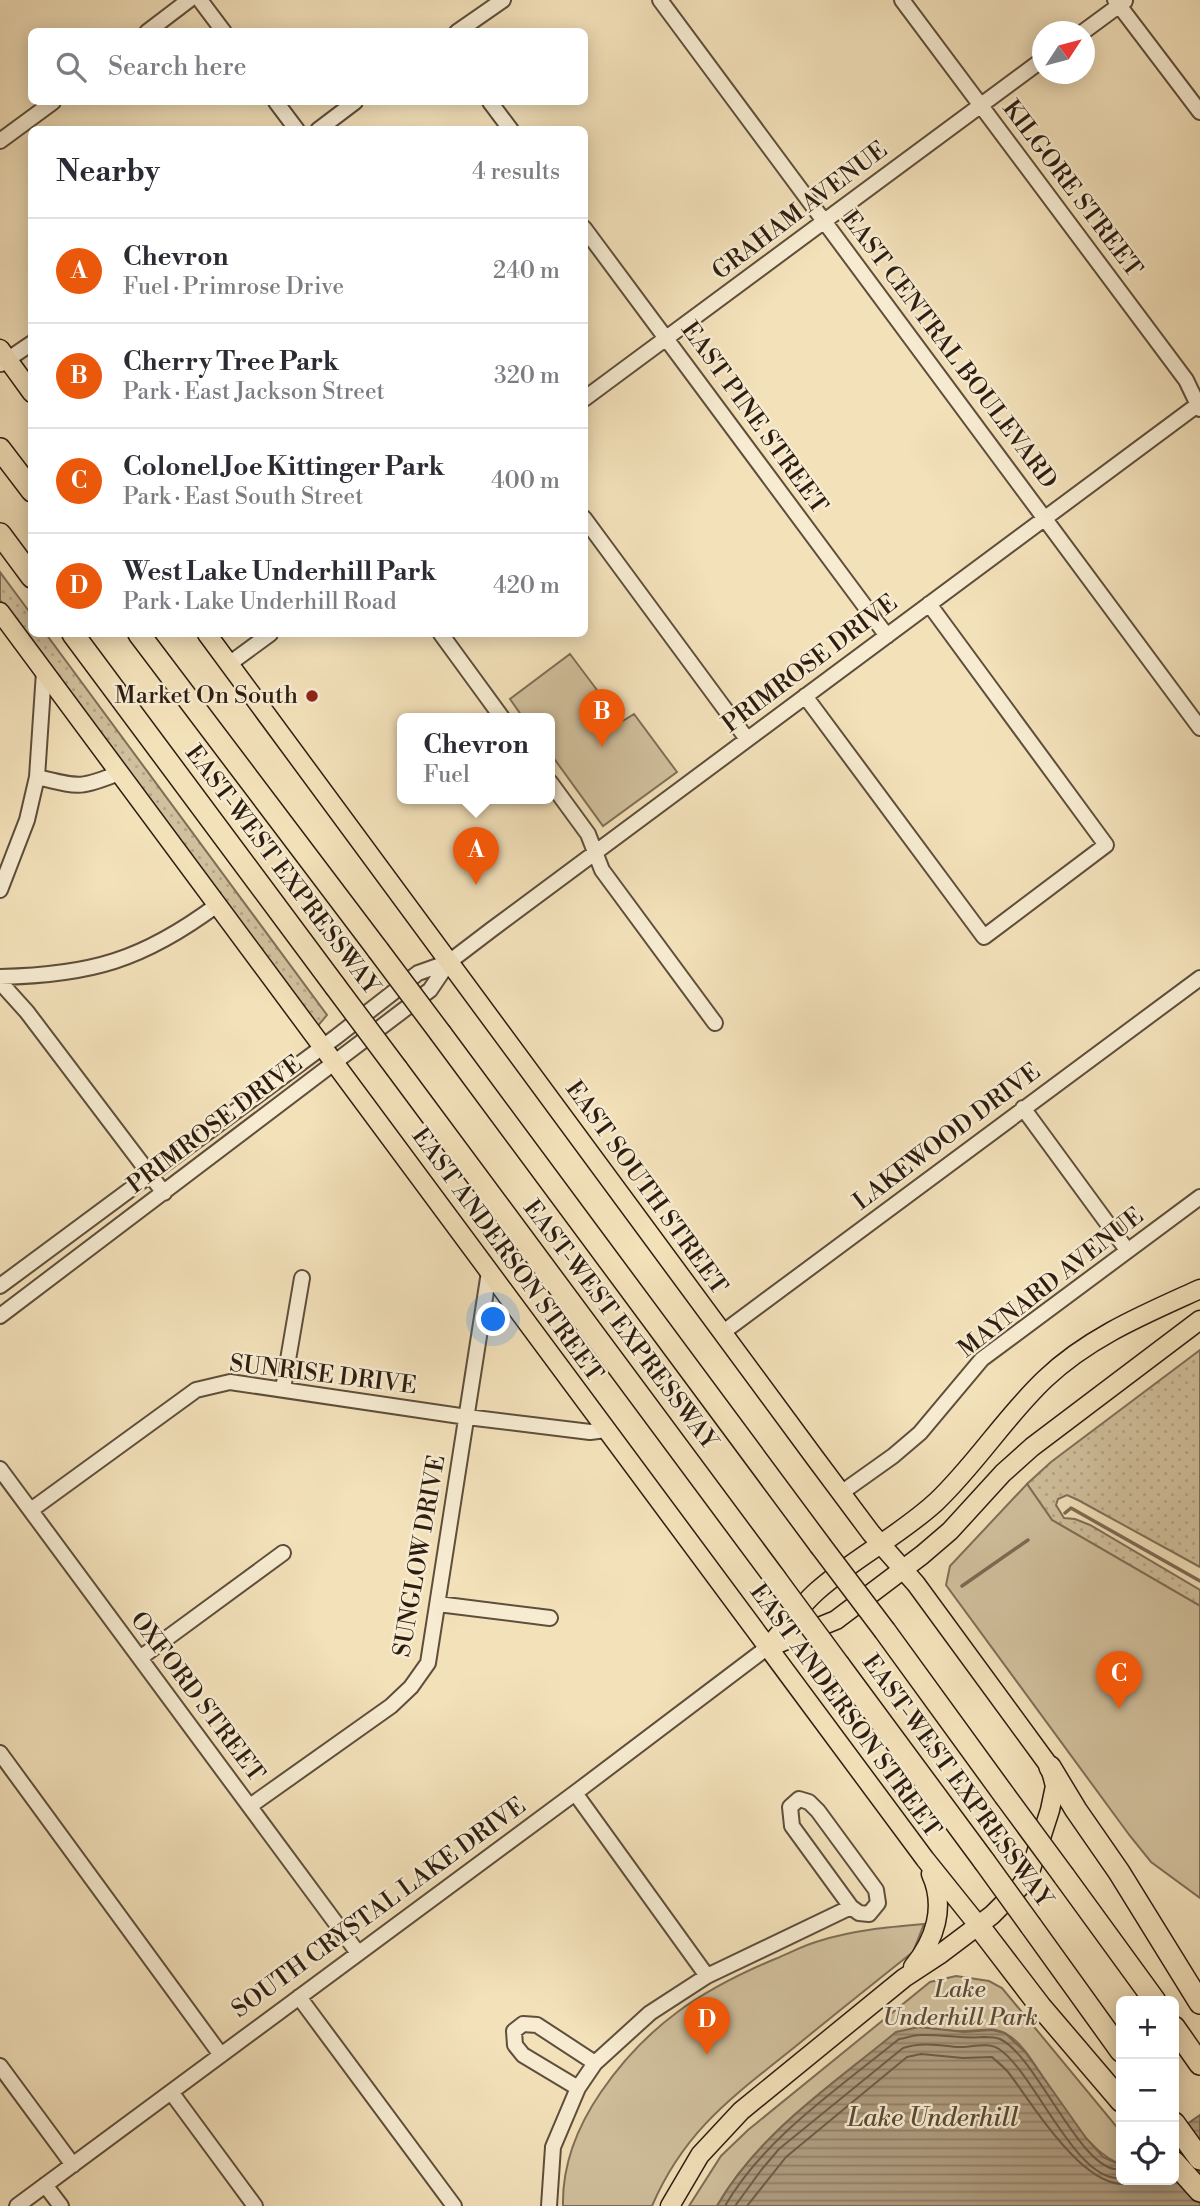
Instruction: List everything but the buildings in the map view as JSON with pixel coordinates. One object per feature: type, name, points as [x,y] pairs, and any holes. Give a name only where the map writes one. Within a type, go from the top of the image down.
[{"type":"highway","points":[[0,449],[28,486]]},
{"type":"highway","points":[[0,534],[28,572]]},
{"type":"highway","name":"EAST-WEST EXPRESSWAY","points":[[75,637],[775,1578],[1116,2044]]},
{"type":"highway","name":"EAST-WEST EXPRESSWAY","points":[[141,637],[441,1034],[885,1631],[1151,1996]]},
{"type":"highway","points":[[1050,1767],[1200,2003]]},
{"type":"highway","points":[[978,1926],[1040,2006],[1116,2095]]},
{"type":"highway","points":[[1179,2034],[1200,2064]]},
{"type":"highway","points":[[1179,2130],[1200,2160]]},
{"type":"highway","points":[[1179,2168],[1200,2192]]},
{"type":"main road","points":[[2,362],[28,389]]},
{"type":"main road","name":"EAST ANDERSON STREET","points":[[0,612],[925,1859],[978,1926]]},
{"type":"main road","name":"EAST SOUTH STREET","points":[[209,637],[841,1493],[903,1569],[1050,1767]]},
{"type":"main road","name":"SOUTH CRYSTAL LAKE DRIVE","points":[[768,1647],[816,1592],[903,1529],[937,1500],[1033,1391],[1086,1345],[1129,1321],[1200,1289]]},
{"type":"main road","name":"SOUTH CRYSTAL LAKE DRIVE","points":[[768,1647],[836,1620],[950,1531],[1003,1473],[1031,1447],[1200,1320]]},
{"type":"main road","points":[[670,2206],[689,2171],[726,2126],[755,2099],[904,1978],[1007,1902],[1030,1872],[1054,1791],[1050,1767]]},
{"type":"main road","points":[[904,1978],[924,1953],[937,1922],[937,1886],[925,1859]]},
{"type":"street","points":[[152,28],[189,0]]},
{"type":"street","points":[[200,0],[221,28]]},
{"type":"street","points":[[463,28],[503,0]]},
{"type":"street","name":"EAST CENTRAL BOULEVARD","points":[[660,0],[1200,728]]},
{"type":"street","name":"KILGORE STREET","points":[[902,0],[1186,380],[1199,405]]},
{"type":"street","points":[[1095,22],[1120,2],[1200,112]]},
{"type":"street","name":"GRAHAM AVENUE","points":[[588,395],[1032,68]]},
{"type":"street","points":[[0,141],[49,105]]},
{"type":"street","points":[[278,105],[294,126]]},
{"type":"street","points":[[323,126],[351,105]]},
{"type":"street","points":[[492,105],[508,126]]},
{"type":"street","name":"EAST PINE STREET","points":[[588,233],[887,636]]},
{"type":"street","points":[[2,362],[28,346]]},
{"type":"street","name":"PRIMROSE DRIVE","points":[[0,1286],[418,973],[449,962],[1199,405]]},
{"type":"street","points":[[588,523],[747,739]]},
{"type":"street","points":[[805,696],[984,937],[1106,845],[929,604]]},
{"type":"street","points":[[229,664],[266,637]]},
{"type":"street","points":[[443,637],[499,713]]},
{"type":"street","points":[[0,890],[27,820],[37,777],[44,671]]},
{"type":"street","points":[[37,777],[78,787],[92,785],[119,773]]},
{"type":"street","points":[[555,789],[588,834],[602,870],[715,1023]]},
{"type":"street","points":[[0,979],[86,970],[132,957],[178,933],[217,905]]},
{"type":"street","name":"PRIMROSE DRIVE","points":[[0,1316],[430,990],[449,962]]},
{"type":"street","name":"LAKEWOOD DRIVE","points":[[722,1333],[1200,978]]},
{"type":"street","points":[[0,979],[164,1193]]},
{"type":"street","points":[[1023,1108],[1127,1250]]},
{"type":"street","name":"MAYNARD AVENUE","points":[[841,1493],[920,1433],[982,1359],[1200,1197]]},
{"type":"street","name":"SUNGLOW DRIVE","points":[[250,1806],[391,1706],[411,1687],[428,1663],[489,1272]]},
{"type":"street","points":[[283,1390],[302,1278]]},
{"type":"street","points":[[0,1286],[14,1305]]},
{"type":"street","name":"SUNRISE DRIVE","points":[[31,1510],[196,1390],[230,1382],[467,1417],[590,1432],[606,1430]]},
{"type":"street","name":"OXFORD STREET","points":[[0,1469],[358,1953]]},
{"type":"street","points":[[140,1658],[283,1553]]},
{"type":"street","points":[[438,1604],[550,1618]]},
{"type":"street","name":"SOUTH CRYSTAL LAKE DRIVE","points":[[17,2206],[768,1647]]},
{"type":"street","points":[[0,1753],[221,2055]]},
{"type":"street","points":[[575,1793],[707,1976]]},
{"type":"street","points":[[799,1799],[809,1802],[818,1811],[876,1890],[878,1903],[869,1914],[859,1913],[850,1907],[792,1826],[790,1807],[799,1799]]},
{"type":"street","points":[[550,2206],[553,2147],[578,2088],[595,2063],[650,2014],[707,1976],[850,1907]]},
{"type":"street","points":[[299,1997],[454,2206]]},
{"type":"street","points":[[578,2088],[523,2055],[514,2045],[514,2031],[523,2024],[537,2025],[595,2063]]},
{"type":"street","points":[[0,2066],[73,2165]]},
{"type":"street","points":[[171,2092],[255,2206]]},
{"type":"street","points":[[45,2185],[61,2206]]},
{"type":"green space","points":[[0,572],[28,610],[28,637],[48,637],[327,1015],[317,1027],[0,600]]},
{"type":"green space","points":[[570,654],[621,722],[634,714],[677,772],[603,826],[555,760],[555,713],[520,713],[510,699]]},
{"type":"green space","points":[[1200,1350],[1200,1567],[1067,1495],[1058,1499],[1056,1505],[1064,1518],[1090,1525],[1200,1590],[1200,1606],[1052,1520],[1027,1484],[1051,1462]]},
{"type":"green space","points":[[1027,1484],[1052,1520],[1200,1606],[1200,1898],[1151,1862],[946,1585],[950,1566]]},
{"type":"green space","points":[[924,1924],[913,1952],[752,2081],[713,2116],[680,2156],[652,2206],[563,2206],[568,2161],[578,2132],[592,2105],[637,2047],[678,2012],[723,1983],[813,1943],[858,1932]]},
{"type":"green space","name":"Lake Underhill Park","points":[[956,1976],[989,1981],[1002,1988],[1116,2126],[1116,2162],[1093,2146],[1082,2134],[1027,2053],[1009,2036],[994,2030],[914,2030],[896,2033],[798,2112],[754,2155],[717,2206],[689,2206],[721,2156],[748,2130],[930,1982]]},
{"type":"water","name":"Lake Underhill","points":[[919,2027],[1005,2033],[1026,2053],[1086,2138],[1103,2157],[1116,2163],[1116,2185],[1179,2185],[1179,2130],[1200,2115],[1200,2206],[717,2206],[734,2180],[775,2133],[822,2091],[896,2032]]},
{"type":"waterway","points":[[1065,1513],[1071,1508],[1200,1581]]},
{"type":"waterway","points":[[962,1586],[1028,1540]]},
{"type":"place","name":"Market On South","points":[[312,696]]},
{"type":"place","name":"Cherry Tree Park","points":[[602,747]]},
{"type":"place","name":"Chevron","points":[[476,885]]},
{"type":"place","name":"Colonel Joe Kittinger Park","points":[[1119,1709]]},
{"type":"place","name":"West Lake Underhill Park","points":[[707,2055]]}]
